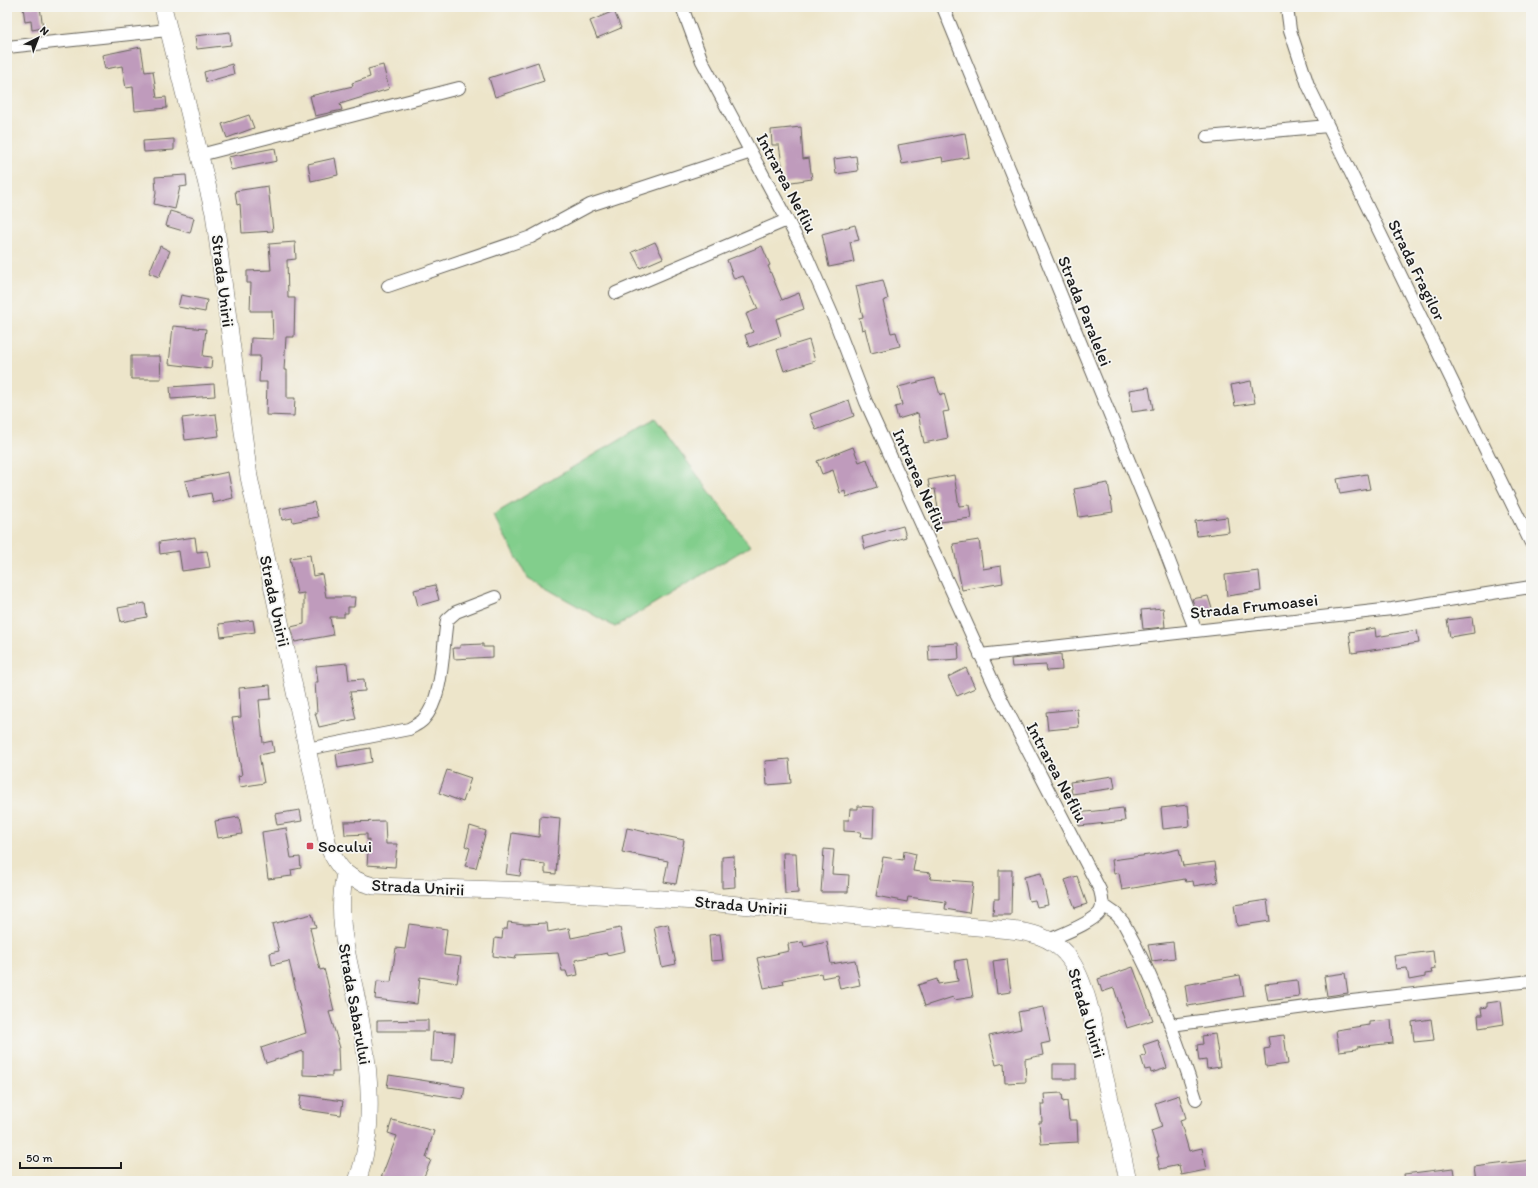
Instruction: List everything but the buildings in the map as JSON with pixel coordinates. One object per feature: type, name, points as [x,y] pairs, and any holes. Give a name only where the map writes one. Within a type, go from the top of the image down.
[{"type":"main road","name":"Strada Unirii","points":[[163,7],[214,213],[249,477],[328,846],[334,860],[344,874],[359,883],[374,886],[531,891],[696,901],[1010,930],[1032,934],[1049,940],[1065,953],[1079,976],[1091,1017],[1128,1181]]},
{"type":"main road","name":"Strada Sabarului","points":[[344,874],[341,892],[341,922],[362,1028],[367,1068],[368,1102],[366,1140],[357,1181]]},
{"type":"street","name":"Intrarea Nefliu","points":[[682,7],[702,61],[807,258],[866,402],[980,654],[1008,713],[1100,890],[1102,905]]},
{"type":"street","name":"Strada Paralelei","points":[[943,7],[1158,532],[1195,629]]},
{"type":"street","name":"Strada Fragilor","points":[[1287,7],[1290,30],[1308,85],[1531,543]]},
{"type":"street","points":[[7,47],[168,30]]},
{"type":"street","points":[[200,155],[459,88]]},
{"type":"street","points":[[1207,137],[1328,126]]},
{"type":"street","points":[[388,286],[531,237],[590,205],[751,152]]},
{"type":"street","points":[[616,292],[787,220]]},
{"type":"street","name":"Strada Frumoasei","points":[[980,654],[1195,629],[1399,608],[1531,587]]},
{"type":"street","points":[[307,749],[410,729],[422,721],[430,711],[439,681],[447,620],[456,612],[495,597]]},
{"type":"street","points":[[1049,940],[1095,916],[1100,912],[1102,905],[1116,914],[1126,927],[1150,975],[1171,1025],[1196,1099]]},
{"type":"street","points":[[1171,1025],[1343,1002],[1531,981]]},
{"type":"green space","points":[[655,418],[750,546],[615,627],[528,578],[493,515]]},
{"type":"place","name":"Socului","points":[[310,846]]}]
